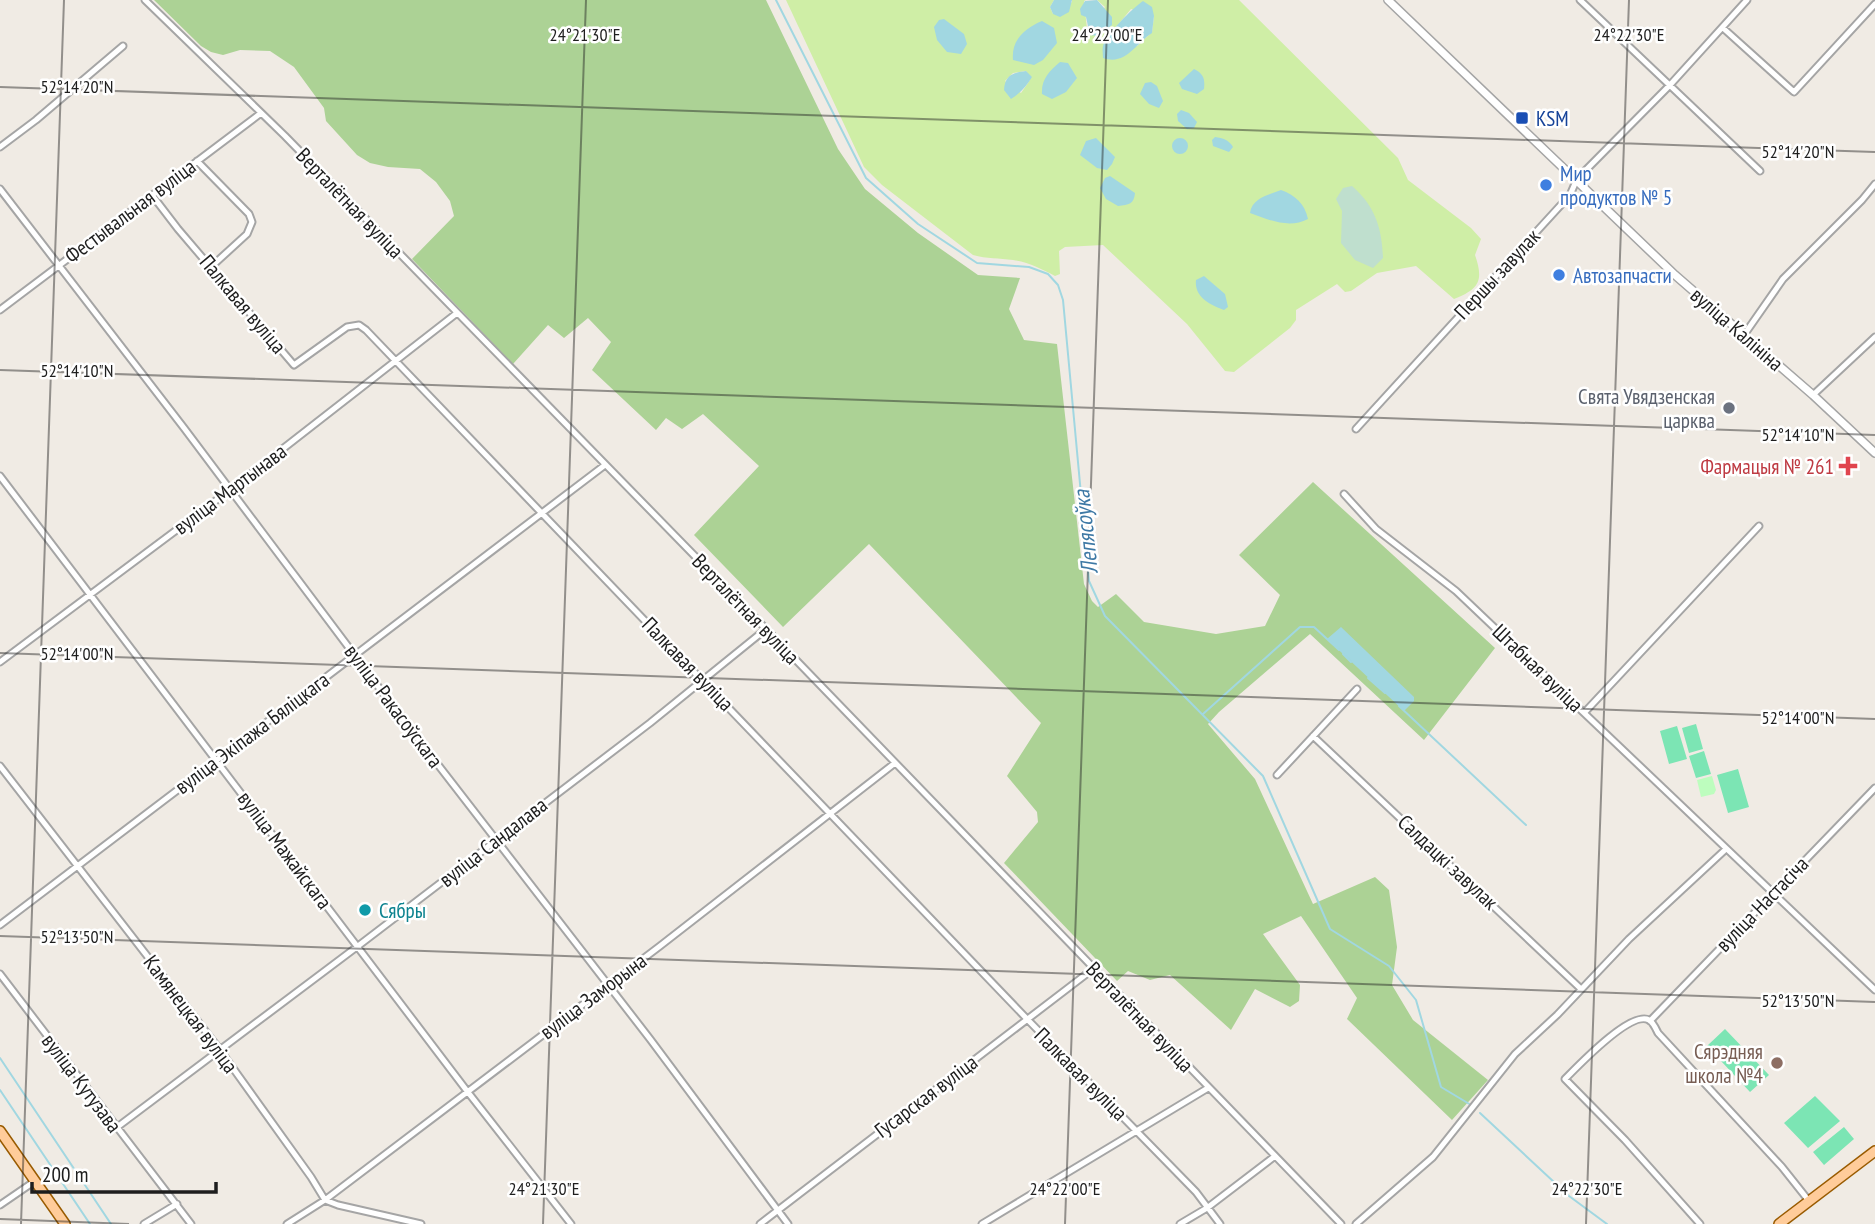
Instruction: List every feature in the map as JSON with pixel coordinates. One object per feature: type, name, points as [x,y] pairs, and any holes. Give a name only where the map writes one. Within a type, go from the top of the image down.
[{"type":"main road","points":[[0,1131],[65,1224]]},
{"type":"main road","points":[[1779,1224],[1874,1154]]},
{"type":"street","name":"Верталётная вуліца","points":[[145,0],[261,113],[457,313],[1342,1224]]},
{"type":"street","name":"вуліца Калініна","points":[[1388,0],[1675,275],[1813,395],[1875,453]]},
{"type":"street","points":[[1580,0],[1760,171]]},
{"type":"street","name":"Першы завулак","points":[[1356,429],[1570,195],[1577,179],[1670,85],[1747,0]]},
{"type":"street","points":[[1723,28],[1794,92],[1875,4]]},
{"type":"street","points":[[0,147],[123,46]]},
{"type":"street","name":"Фестывальная вуліца","points":[[0,310],[261,113]]},
{"type":"street","points":[[197,161],[249,214],[252,222],[247,234],[212,266]]},
{"type":"street","points":[[1744,335],[1783,279],[1862,201],[1875,184]]},
{"type":"street","name":"вуліца Ракасоўскага","points":[[0,189],[788,1224]]},
{"type":"street","name":"Палкавая вуліца","points":[[152,194],[178,229],[294,365],[347,327],[354,324],[366,330],[1196,1192],[1220,1224]]},
{"type":"street","name":"вуліца Мартынава","points":[[0,662],[230,490],[457,313]]},
{"type":"street","points":[[1813,395],[1875,337]]},
{"type":"street","name":"вуліца Экіпажа Бяліцкага","points":[[0,925],[605,465]]},
{"type":"street","name":"вуліца Мажайскага","points":[[0,475],[571,1224]]},
{"type":"street","name":"Штабная вуліца","points":[[1344,494],[1376,529],[1456,591],[1875,990]]},
{"type":"street","points":[[1584,713],[1759,526]]},
{"type":"street","name":"вуліца Сандалава","points":[[116,1128],[358,946],[704,680],[766,629]]},
{"type":"street","points":[[1277,775],[1357,689]]},
{"type":"street","name":"Салдацкі завулак","points":[[1313,736],[1581,989]]},
{"type":"street","name":"вуліца Заморына","points":[[289,1223],[325,1200],[607,986],[895,763]]},
{"type":"street","name":"Камянецкая вуліца","points":[[0,766],[220,1050],[325,1200]]},
{"type":"street","name":"вуліца Настасіча","points":[[1650,1021],[1875,788]]},
{"type":"street","points":[[1356,1224],[1433,1157],[1515,1055],[1629,939],[1726,849]]},
{"type":"street","name":"Гусарская вуліца","points":[[760,1224],[921,1098],[1093,969]]},
{"type":"street","name":"вуліца Кутузава","points":[[0,974],[191,1224]]},
{"type":"street","points":[[1700,1224],[1625,1140],[1565,1079],[1631,1021],[1645,1018],[1650,1021],[1658,1033],[1782,1167],[1809,1201]]},
{"type":"street","points":[[982,1224],[1208,1088]]},
{"type":"street","points":[[1180,1224],[1207,1208],[1275,1156]]},
{"type":"street","points":[[0,1205],[35,1181]]},
{"type":"street","points":[[325,1200],[421,1224]]},
{"type":"street","points":[[144,1224],[177,1204]]},
{"type":"green space","points":[[154,0],[766,0],[838,149],[865,189],[918,233],[978,275],[1020,278],[1009,309],[1024,340],[1057,344],[1084,584],[1098,607],[1116,594],[1144,622],[1216,634],[1265,626],[1280,595],[1239,555],[1313,482],[1495,648],[1424,740],[1310,634],[1208,724],[1255,779],[1313,904],[1375,877],[1389,890],[1397,947],[1392,985],[1413,1020],[1488,1080],[1452,1120],[1347,1019],[1357,998],[1301,916],[1263,934],[1300,985],[1299,1001],[1290,1007],[1255,989],[1231,1030],[1170,975],[1150,980],[1128,971],[1117,981],[1004,863],[1038,822],[1037,812],[1007,776],[1041,723],[869,544],[783,627],[694,535],[759,466],[703,414],[682,429],[666,418],[656,430],[592,370],[611,342],[588,318],[564,338],[548,325],[513,364],[412,259],[454,216],[450,201],[436,182],[420,169],[370,163],[357,155],[326,121],[324,108],[294,67],[270,51],[240,50],[223,55],[211,52],[201,46]]},
{"type":"green space","points":[[786,0],[1054,0],[1050,7],[1053,14],[1072,0],[1086,0],[1087,29],[1105,7],[1097,0],[1239,0],[1398,158],[1408,180],[1471,228],[1481,239],[1475,255],[1479,278],[1474,288],[1454,299],[1416,266],[1377,273],[1351,291],[1345,292],[1337,284],[1296,310],[1296,320],[1290,328],[1234,372],[1225,371],[1187,324],[1103,245],[1065,247],[1059,251],[1060,274],[1055,276],[1024,262],[973,255],[882,185],[864,167]],"holes":[[[1131,9],[1154,16],[1152,32],[1137,46],[1112,32]],[[1026,71],[1030,80],[1021,93],[1005,81],[1013,73]]]},
{"type":"green space","points":[[1352,186],[1372,210],[1379,227],[1383,258],[1373,268],[1355,260],[1341,243],[1342,211],[1336,199],[1343,188]]},
{"type":"green space","points":[[1696,724],[1703,749],[1689,753],[1682,728]]},
{"type":"green space","points":[[1677,726],[1687,759],[1669,764],[1660,731]]},
{"type":"green space","points":[[1704,751],[1711,774],[1696,778],[1689,756]]},
{"type":"green space","points":[[1738,769],[1749,807],[1728,813],[1717,775]]},
{"type":"green space","points":[[1712,776],[1716,790],[1714,794],[1701,797],[1697,780]]},
{"type":"green space","points":[[1725,1029],[1769,1075],[1750,1092],[1707,1046]]},
{"type":"green space","points":[[1815,1096],[1840,1121],[1808,1148],[1784,1123]]},
{"type":"green space","points":[[1844,1127],[1854,1139],[1824,1165],[1813,1152]]},
{"type":"water","points":[[1054,0],[1072,0],[1069,12],[1060,17],[1053,14],[1050,7]]},
{"type":"water","points":[[1097,0],[1112,17],[1112,25],[1098,36],[1090,35],[1086,17],[1081,15],[1080,9],[1085,1]]},
{"type":"water","points":[[1143,1],[1152,7],[1152,33],[1124,56],[1111,60],[1103,58],[1103,46],[1109,35]]},
{"type":"water","points":[[944,19],[964,34],[967,44],[961,54],[947,52],[937,40],[934,27],[939,20]]},
{"type":"water","points":[[1042,21],[1054,28],[1057,43],[1043,60],[1034,65],[1013,60],[1014,46],[1020,36]]},
{"type":"water","points":[[1060,62],[1068,63],[1077,78],[1066,92],[1052,99],[1042,94],[1043,84],[1049,72]]},
{"type":"water","points":[[1194,69],[1202,75],[1204,82],[1204,89],[1197,94],[1182,89],[1179,83]]},
{"type":"water","points":[[1026,71],[1032,77],[1011,99],[1004,90],[1006,81],[1013,74]]},
{"type":"water","points":[[1151,82],[1157,86],[1163,101],[1159,108],[1149,104],[1140,94],[1145,83]]},
{"type":"water","points":[[1181,110],[1189,113],[1197,122],[1194,128],[1187,129],[1178,121],[1177,114]]},
{"type":"water","points":[[1215,137],[1226,140],[1233,147],[1229,152],[1213,146],[1212,140]]},
{"type":"water","points":[[1096,138],[1115,157],[1107,170],[1097,168],[1080,155],[1086,141]]},
{"type":"water","points":[[1177,138],[1183,138],[1188,146],[1186,152],[1177,154],[1172,149],[1172,143]]},
{"type":"water","points":[[1110,176],[1135,193],[1130,203],[1118,206],[1106,199],[1100,188],[1105,178]]},
{"type":"water","points":[[1281,190],[1299,201],[1308,219],[1286,223],[1250,213],[1257,200]]},
{"type":"water","points":[[1204,276],[1225,294],[1228,307],[1224,310],[1200,296],[1196,280]]},
{"type":"water","points":[[1341,627],[1414,697],[1414,701],[1404,711],[1327,639]]},
{"type":"waterway","name":"Лепясоўка","points":[[776,0],[866,178],[918,224],[977,263],[1029,267],[1048,274],[1058,285],[1063,300],[1089,581],[1105,616],[1263,776],[1330,929],[1389,966],[1416,1000],[1441,1087],[1471,1105]]},
{"type":"waterway","points":[[1203,714],[1300,627],[1314,627],[1339,650]]},
{"type":"waterway","points":[[1343,654],[1351,662]]},
{"type":"waterway","points":[[1368,678],[1385,693]]},
{"type":"waterway","points":[[1399,706],[1526,825]]},
{"type":"waterway","points":[[0,1058],[111,1224]]},
{"type":"waterway","points":[[0,1090],[90,1224]]},
{"type":"waterway","name":"Лепясоўка","points":[[1480,1113],[1569,1196],[1607,1224]]},
{"type":"place","name":"KSM","points":[[1522,118]]},
{"type":"place","name":"Мир продуктов № 5","points":[[1546,185]]},
{"type":"place","name":"Автозапчасти","points":[[1559,275]]},
{"type":"place","name":"Свята Увядзенская царква","points":[[1729,408]]},
{"type":"place","name":"Фармацыя № 261","points":[[1848,466]]},
{"type":"place","name":"Сябры","points":[[365,910]]},
{"type":"place","name":"Сярэдняя школа №4","points":[[1777,1063]]}]
